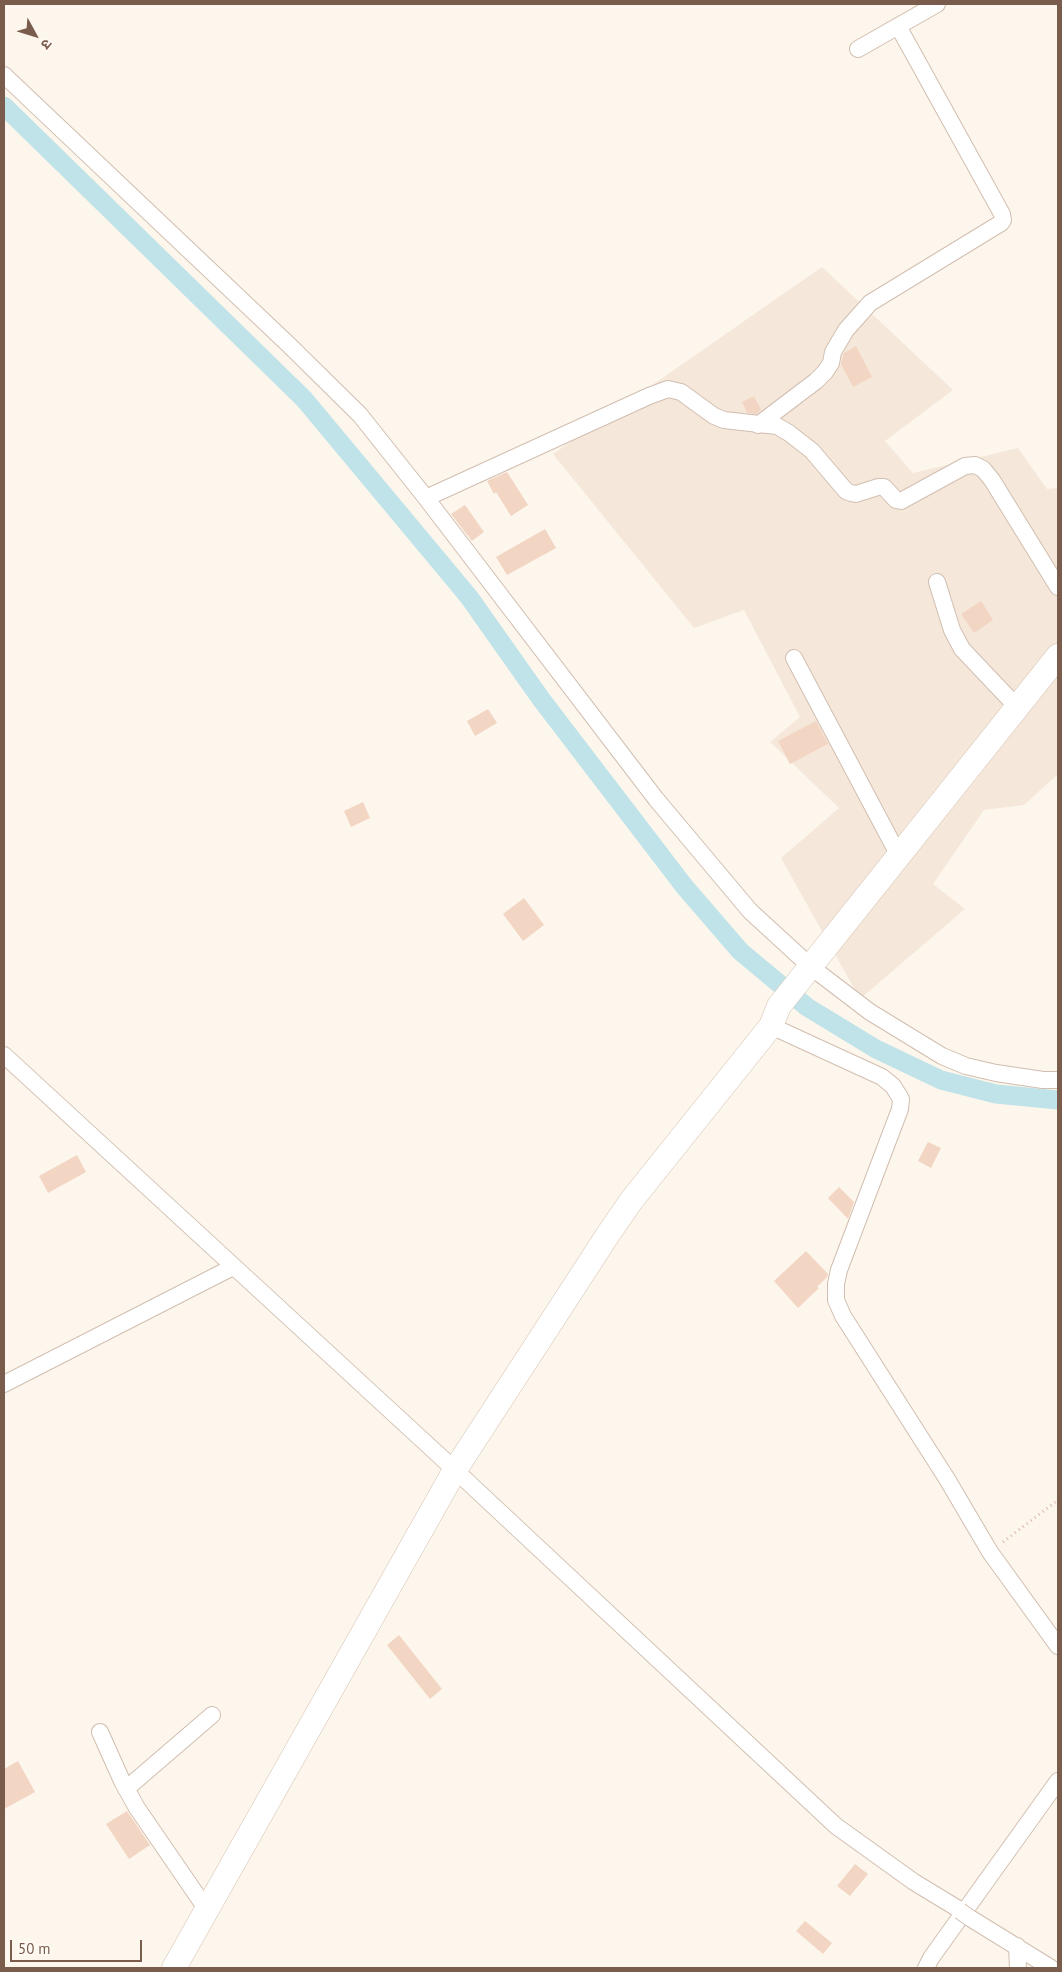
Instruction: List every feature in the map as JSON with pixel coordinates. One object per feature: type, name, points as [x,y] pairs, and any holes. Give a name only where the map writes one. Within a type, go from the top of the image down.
[{"type":"street","points":[[858,49],[936,4]]},
{"type":"street","points":[[758,424],[816,381],[831,363],[833,352],[846,330],[870,303],[1003,220],[1002,214],[898,26]]},
{"type":"street","points":[[4,75],[289,345],[360,415],[426,498],[656,800],[804,976],[870,1012],[942,1056],[966,1066],[996,1073],[1043,1080],[1058,1080]]},
{"type":"street","points":[[426,498],[668,389],[682,392],[714,416],[724,420],[777,426],[812,451],[846,491],[851,493],[856,494],[884,487],[896,500],[901,501],[965,466],[975,465],[983,469],[992,480],[1058,588]]},
{"type":"street","points":[[937,582],[952,630],[962,649],[1017,707]]},
{"type":"street","points":[[174,1968],[455,1470],[614,1225],[804,976],[1058,656]]},
{"type":"street","points":[[794,658],[899,856]]},
{"type":"street","points":[[775,1016],[882,1077],[893,1086],[901,1099],[900,1109],[839,1270],[836,1284],[836,1300],[843,1316],[942,1471],[990,1552],[1058,1646]]},
{"type":"street","points":[[4,1055],[455,1470],[836,1826],[914,1882],[1051,1968]]},
{"type":"street","points":[[4,1384],[233,1267]]},
{"type":"street","points":[[126,1789],[212,1715]]},
{"type":"street","points":[[100,1732],[126,1789],[142,1817],[207,1910]]},
{"type":"street","points":[[926,1968],[931,1958],[965,1914],[1058,1781]]},
{"type":"street","points":[[1018,1946],[1018,1968]]},
{"type":"path","points":[[990,1552],[1058,1500]]},
{"type":"shaded area","points":[[822,267],[953,390],[885,441],[913,473],[1018,448],[1047,489],[1058,488],[1058,774],[1024,805],[984,810],[933,884],[965,909],[860,999],[781,858],[839,808],[770,742],[800,717],[744,610],[694,628],[553,454]]},
{"type":"building","points":[[856,346],[872,377],[853,387],[841,364],[844,353]]},
{"type":"building","points":[[754,396],[761,410],[756,414],[747,413],[742,402]]},
{"type":"building","points":[[507,472],[528,505],[511,516],[496,492],[494,494],[487,481]]},
{"type":"building","points":[[465,505],[484,532],[472,541],[451,514]]},
{"type":"building","points":[[545,529],[556,548],[507,575],[496,557]]},
{"type":"building","points":[[981,601],[993,620],[974,633],[961,614]]},
{"type":"building","points":[[488,709],[497,723],[475,736],[467,721]]},
{"type":"building","points":[[816,721],[828,744],[790,764],[778,741]]},
{"type":"building","points":[[363,802],[370,818],[351,827],[344,811]]},
{"type":"building","points":[[524,898],[544,925],[523,941],[503,914]]},
{"type":"building","points":[[928,1142],[941,1148],[931,1168],[918,1161]]},
{"type":"building","points":[[77,1155],[86,1172],[48,1193],[39,1176]]},
{"type":"building","points":[[839,1187],[854,1202],[848,1219],[828,1198]]},
{"type":"building","points":[[806,1251],[828,1274],[817,1287],[819,1288],[798,1308],[774,1281]]},
{"type":"building","points":[[399,1635],[442,1689],[430,1699],[387,1645]]},
{"type":"building","points":[[18,1761],[35,1792],[4,1809],[4,1769]]},
{"type":"building","points":[[127,1811],[150,1845],[129,1859],[106,1824]]},
{"type":"building","points":[[855,1864],[868,1874],[850,1896],[837,1886]]},
{"type":"building","points":[[805,1921],[832,1943],[823,1954],[796,1931]]},
{"type":"waterway","points":[[4,106],[304,399],[469,597],[541,699],[684,886],[740,951],[807,1007],[876,1049],[941,1080],[996,1094],[1058,1100]]}]
